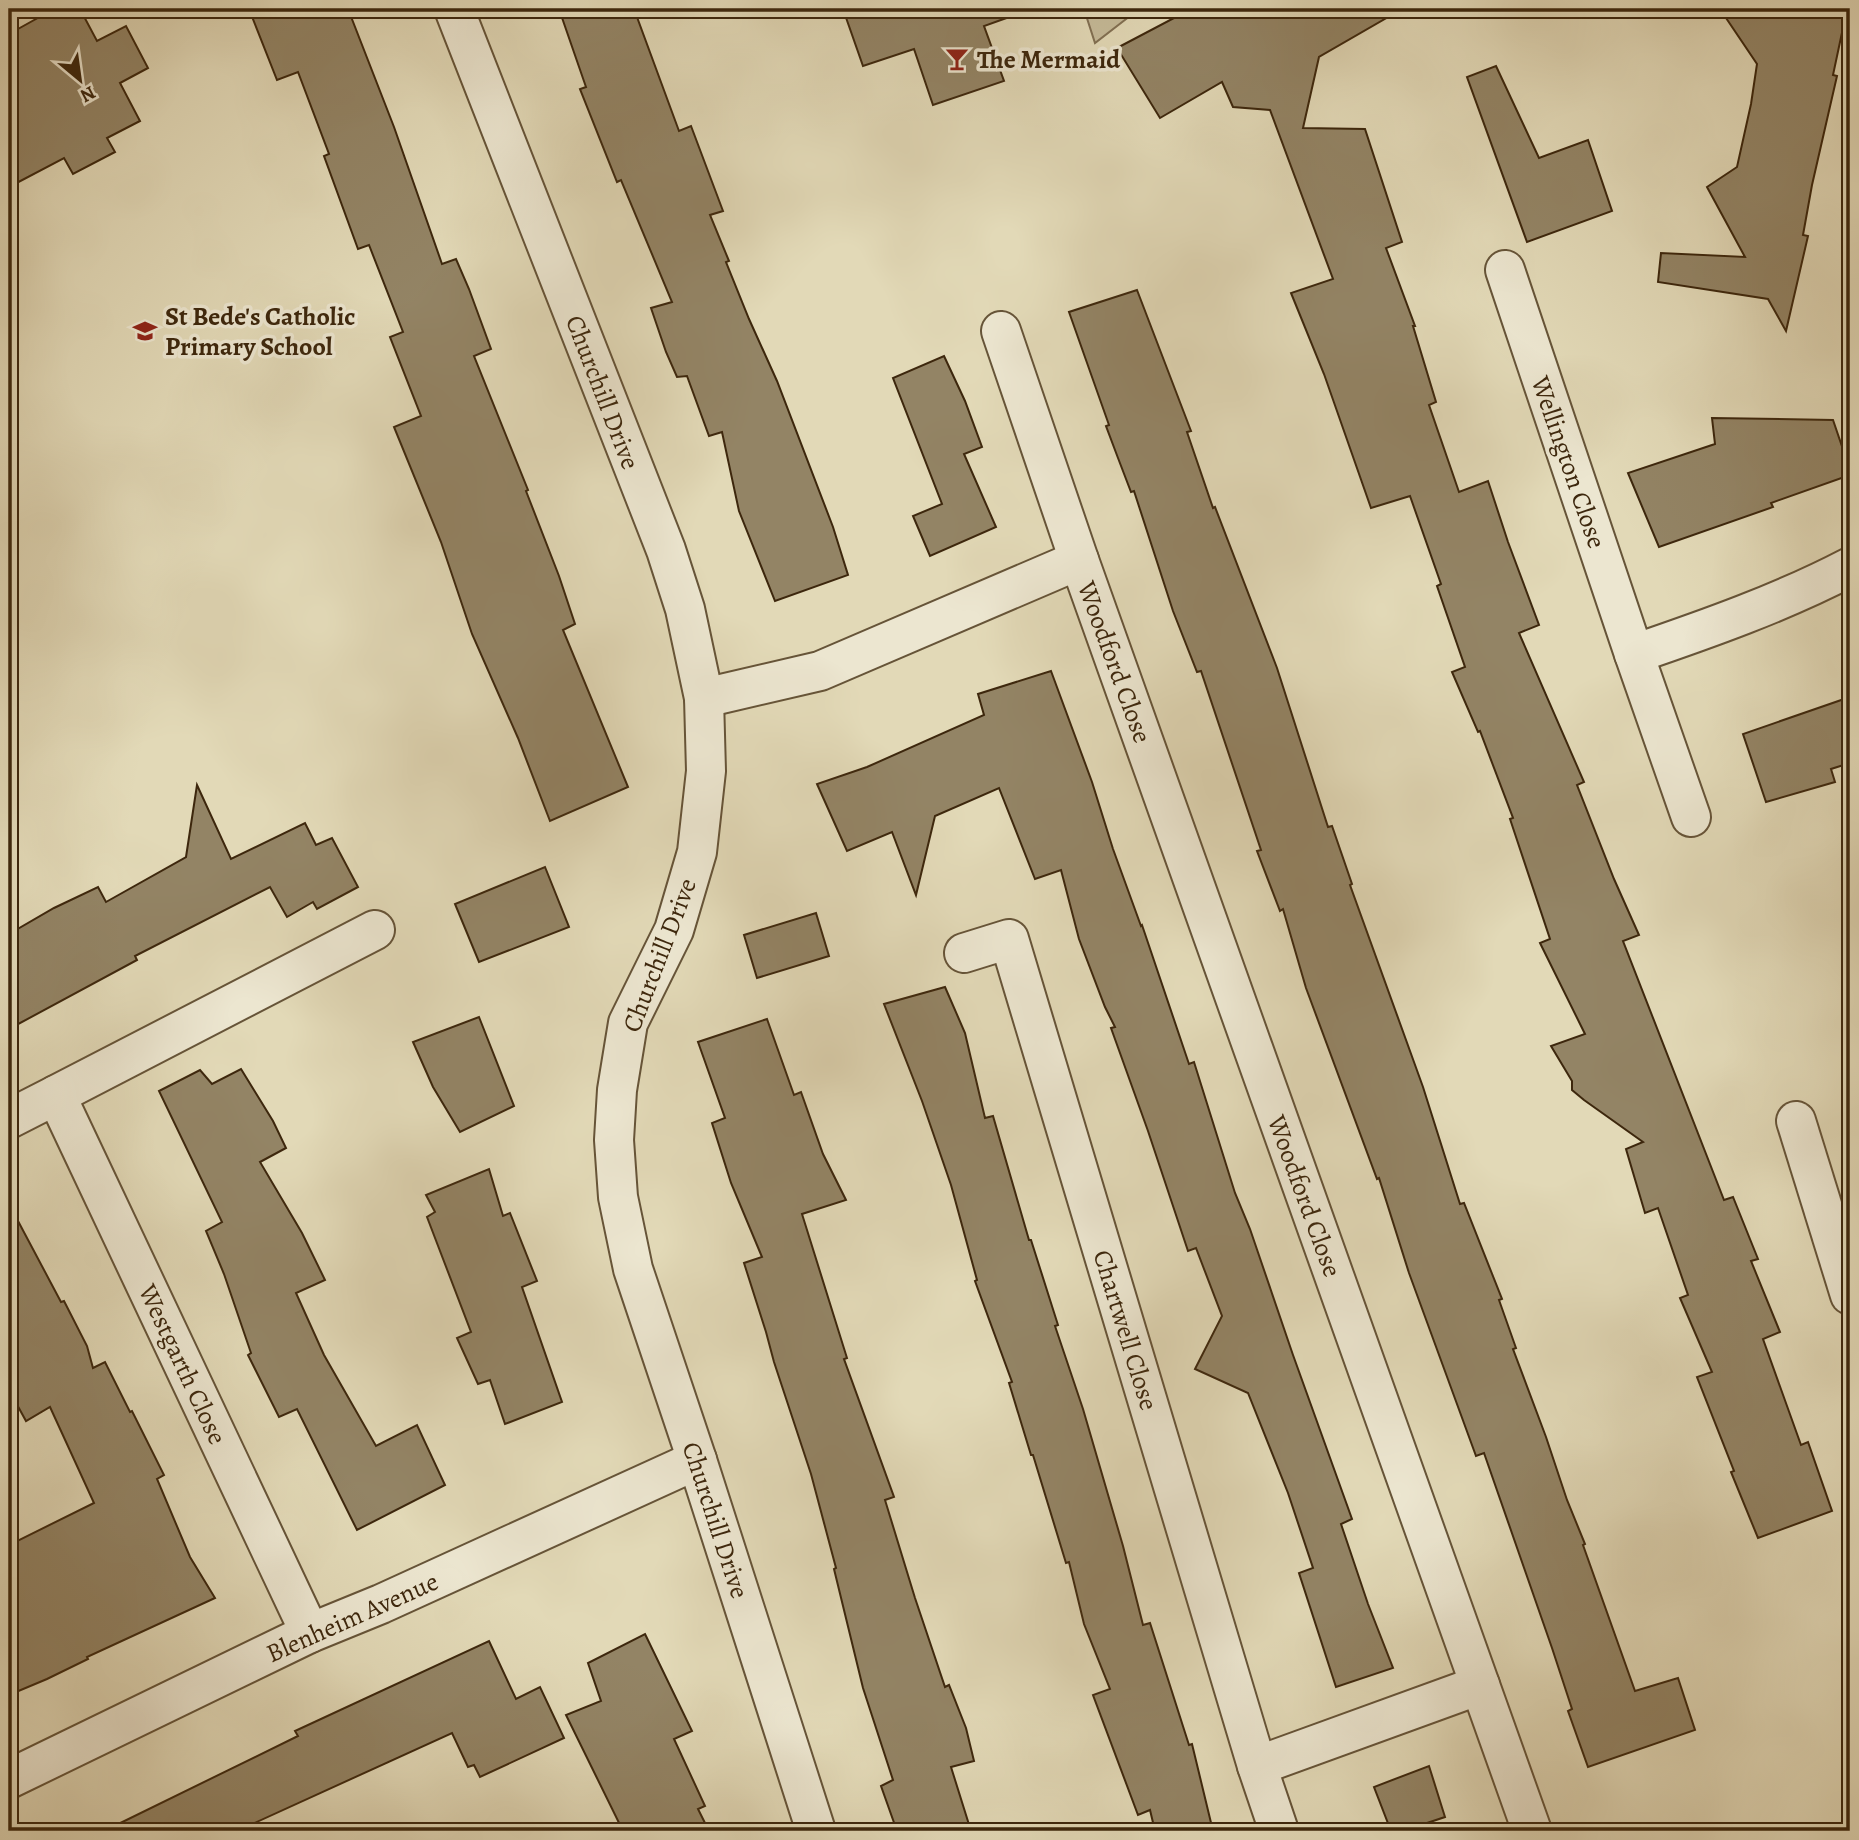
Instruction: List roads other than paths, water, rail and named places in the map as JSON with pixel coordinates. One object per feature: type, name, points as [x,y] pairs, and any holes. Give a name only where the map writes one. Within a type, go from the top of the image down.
[{"type":"street","name":"Churchill Drive","points":[[454,9],[666,550],[685,609],[704,698],[706,771],[697,852],[674,930],[628,1023],[617,1090],[614,1140],[618,1197],[633,1269],[816,1831]]},
{"type":"street","name":"Wellington Close","points":[[1505,270],[1691,817]]},
{"type":"street","name":"Woodford Close","points":[[1001,331],[1079,560],[1532,1831]]},
{"type":"street","name":"Woodford Close","points":[[704,698],[820,671],[1079,560]]},
{"type":"street","points":[[1634,654],[1716,626],[1850,567]]},
{"type":"street","points":[[9,1119],[375,930]]},
{"type":"street","name":"Chartwell Close","points":[[964,953],[1009,939],[1257,1766],[1279,1831]]},
{"type":"street","name":"Westgarth Close","points":[[56,1095],[310,1633]]},
{"type":"street","points":[[1796,1121],[1843,1245],[1850,1295]]},
{"type":"street","name":"Blenheim Avenue","points":[[9,1779],[310,1633],[382,1604],[697,1460]]},
{"type":"street","points":[[1257,1766],[1480,1685]]},
{"type":"place","name":"The Mermaid","points":[[957,59]]},
{"type":"place","name":"St Bede's Catholic Primary School","points":[[145,331]]}]
